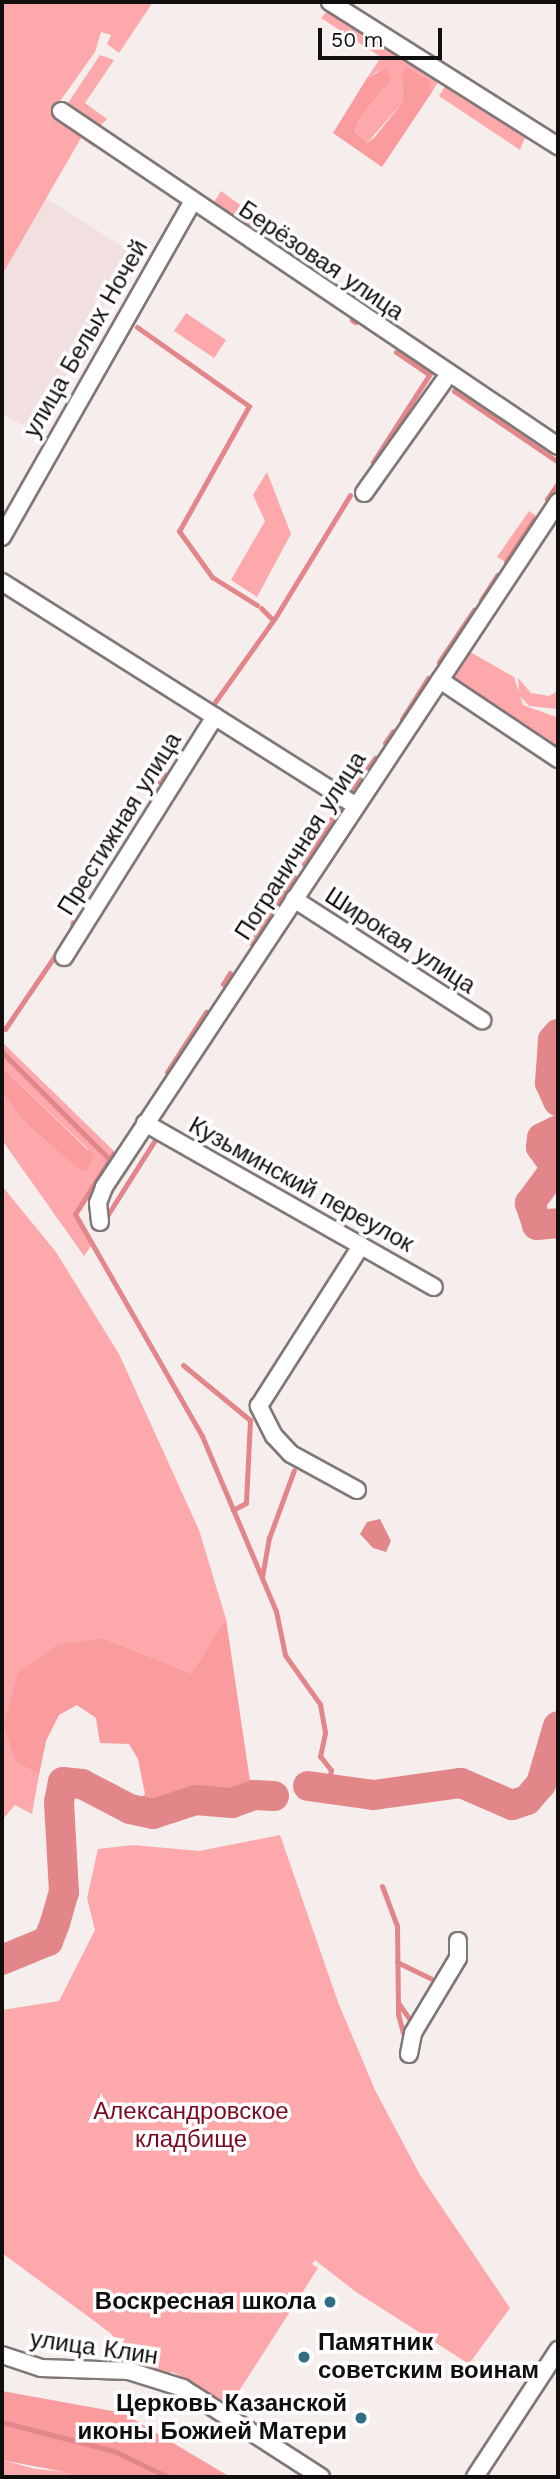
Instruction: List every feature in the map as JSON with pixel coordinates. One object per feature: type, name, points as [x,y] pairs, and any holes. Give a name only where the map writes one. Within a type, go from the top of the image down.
[{"type":"street","points":[[330,2],[558,146]]},
{"type":"street","name":"Берёзовая улица","points":[[61,111],[192,202],[558,446]]},
{"type":"street","name":"улица Белых Ночей","points":[[2,537],[192,202]]},
{"type":"street","points":[[364,493],[449,374]]},
{"type":"street","name":"Пограничная улица","points":[[100,1222],[98,1203],[104,1186],[558,502]]},
{"type":"street","points":[[2,582],[355,805]]},
{"type":"street","points":[[440,680],[558,759]]},
{"type":"street","name":"Престижная улица","points":[[64,957],[215,716]]},
{"type":"street","name":"Широкая улица","points":[[294,899],[482,1020]]},
{"type":"street","name":"Кузьминский переулок","points":[[145,1123],[434,1287]]},
{"type":"street","points":[[357,1490],[291,1454],[274,1436],[259,1406],[361,1246]]},
{"type":"street","points":[[409,2054],[413,2033],[458,1958],[457,1941]]},
{"type":"street","points":[[475,2477],[558,2350]]},
{"type":"street","name":"улица Клин","points":[[2,2355],[41,2368],[129,2371],[184,2388],[321,2477]]},
{"type":"shaded area","points":[[406,67],[428,80],[432,92],[382,167],[333,133],[367,78],[386,68],[391,79],[358,121],[355,132],[367,143],[374,138],[403,102],[402,75]]},
{"type":"shaded area","points":[[44,197],[133,253],[35,432],[2,414],[2,275]]},
{"type":"shaded area","points":[[2,1067],[94,1156],[86,1171],[78,1169],[27,1125],[2,1093]]},
{"type":"shaded area","points":[[380,1519],[391,1541],[386,1552],[373,1548],[360,1534],[367,1522]]},
{"type":"shaded area","points":[[226,1619],[251,1788],[235,1796],[194,1795],[150,1809],[134,1805],[145,1794],[138,1759],[129,1744],[100,1743],[96,1718],[77,1705],[59,1715],[46,1741],[39,1775],[16,1762],[4,1726],[18,1673],[57,1645],[103,1638],[191,1673]]},
{"type":"shaded area","points":[[2,2391],[123,2413],[230,2477],[91,2477],[2,2460]]},
{"type":"green space","points":[[2,2],[153,2],[119,53],[107,44],[111,35],[101,32],[95,52],[53,111],[96,143],[94,147],[81,138],[2,275]]},
{"type":"green space","points":[[330,8],[442,76],[432,92],[427,80],[402,75],[403,102],[367,143],[355,132],[358,121],[384,88],[378,71],[367,78],[381,57],[321,18]]},
{"type":"green space","points":[[100,55],[114,60],[85,103],[107,119],[100,126],[68,103]]},
{"type":"green space","points":[[447,83],[527,133],[520,150],[439,96]]},
{"type":"green space","points":[[221,191],[255,216],[248,228],[213,204]]},
{"type":"green space","points":[[186,313],[226,340],[214,358],[174,331]]},
{"type":"green space","points":[[267,472],[291,534],[257,597],[231,580],[265,521],[253,495]]},
{"type":"green space","points":[[529,511],[539,518],[511,563],[497,557]]},
{"type":"green space","points":[[472,653],[514,677],[523,705],[556,717],[558,754],[457,683],[453,671],[464,654]]},
{"type":"green space","points":[[518,678],[531,693],[549,696],[558,691],[558,709],[529,706],[519,695]]},
{"type":"green space","points":[[2,1042],[117,1154],[81,1211],[73,1214],[89,1235],[91,1246],[84,1256],[2,1140],[2,1093],[27,1125],[78,1169],[88,1149],[2,1067]]},
{"type":"green space","points":[[2,1186],[56,1252],[119,1354],[199,1530],[226,1619],[191,1673],[103,1638],[16,1762],[39,1775],[32,1814],[15,1805],[2,1820]]},
{"type":"green space","name":"Александровское кладбище","points":[[280,1835],[338,2002],[375,2090],[420,2175],[510,2308],[469,2364],[356,2292],[315,2260],[312,2264],[318,2268],[232,2402],[217,2399],[173,2372],[162,2374],[144,2366],[109,2332],[2,2253],[2,2010],[59,2001],[95,1930],[87,1898],[98,1849],[133,1845],[199,1851]]},
{"type":"green space","points":[[2,2460],[36,2469],[87,2474],[91,2477],[2,2477]]},
{"type":"waterway","points":[[137,327],[249,406],[179,531],[212,577],[257,605]]},
{"type":"waterway","points":[[396,352],[429,374]]},
{"type":"waterway","points":[[373,462],[431,372]]},
{"type":"waterway","points":[[454,391],[558,462]]},
{"type":"waterway","points":[[547,499],[558,483]]},
{"type":"waterway","points":[[215,702],[275,618],[350,495]]},
{"type":"waterway","points":[[506,562],[534,519]]},
{"type":"waterway","points":[[481,600],[497,575]]},
{"type":"waterway","points":[[261,608],[273,620]]},
{"type":"waterway","points":[[439,662],[474,610]]},
{"type":"waterway","points":[[402,719],[428,678]]},
{"type":"waterway","points":[[385,743],[393,731]]},
{"type":"waterway","points":[[351,792],[375,758]]},
{"type":"waterway","points":[[160,782],[165,775]]},
{"type":"waterway","points":[[304,864],[339,807]]},
{"type":"waterway","points":[[107,854],[129,824]]},
{"type":"waterway","points":[[251,943],[295,877]]},
{"type":"waterway","points":[[5,1029],[71,932],[73,922]]},
{"type":"waterway","points":[[223,984],[230,973]]},
{"type":"waterway","points":[[167,1072],[206,1012]]},
{"type":"waterway","points":[[558,1034],[553,1040],[550,1083],[558,1101]]},
{"type":"waterway","points":[[2,1052],[108,1158]]},
{"type":"waterway","points":[[558,1130],[542,1138],[541,1147],[556,1168],[530,1203],[537,1225],[558,1223]]},
{"type":"waterway","points":[[105,1219],[155,1140]]},
{"type":"waterway","points":[[113,1154],[75,1214],[202,1436],[276,1611],[285,1655],[320,1704],[325,1733],[320,1756],[331,1770],[327,1787]]},
{"type":"waterway","points":[[183,1365],[250,1420],[246,1503],[233,1510]]},
{"type":"waterway","points":[[262,1577],[269,1538],[294,1470]]},
{"type":"waterway","points":[[308,1786],[374,1795],[461,1783],[512,1805],[527,1800],[541,1784],[558,1726]]},
{"type":"waterway","points":[[2,1960],[48,1941],[55,1923],[64,1892],[59,1802],[63,1782],[82,1784],[130,1809],[153,1814],[196,1800],[232,1803],[254,1795],[274,1796]]},
{"type":"waterway","points":[[382,1886],[397,1926],[398,2014],[403,2033]]},
{"type":"waterway","points":[[397,1962],[430,1978]]},
{"type":"waterway","points":[[399,2004],[411,2021]]},
{"type":"waterway","points":[[2,2422],[114,2451],[168,2477]]},
{"type":"place","name":"Воскресная школа","points":[[330,2302]]},
{"type":"place","name":"Памятник советским воинам","points":[[304,2357]]},
{"type":"place","name":"Церковь Казанской иконы Божией Матери","points":[[361,2418]]}]
